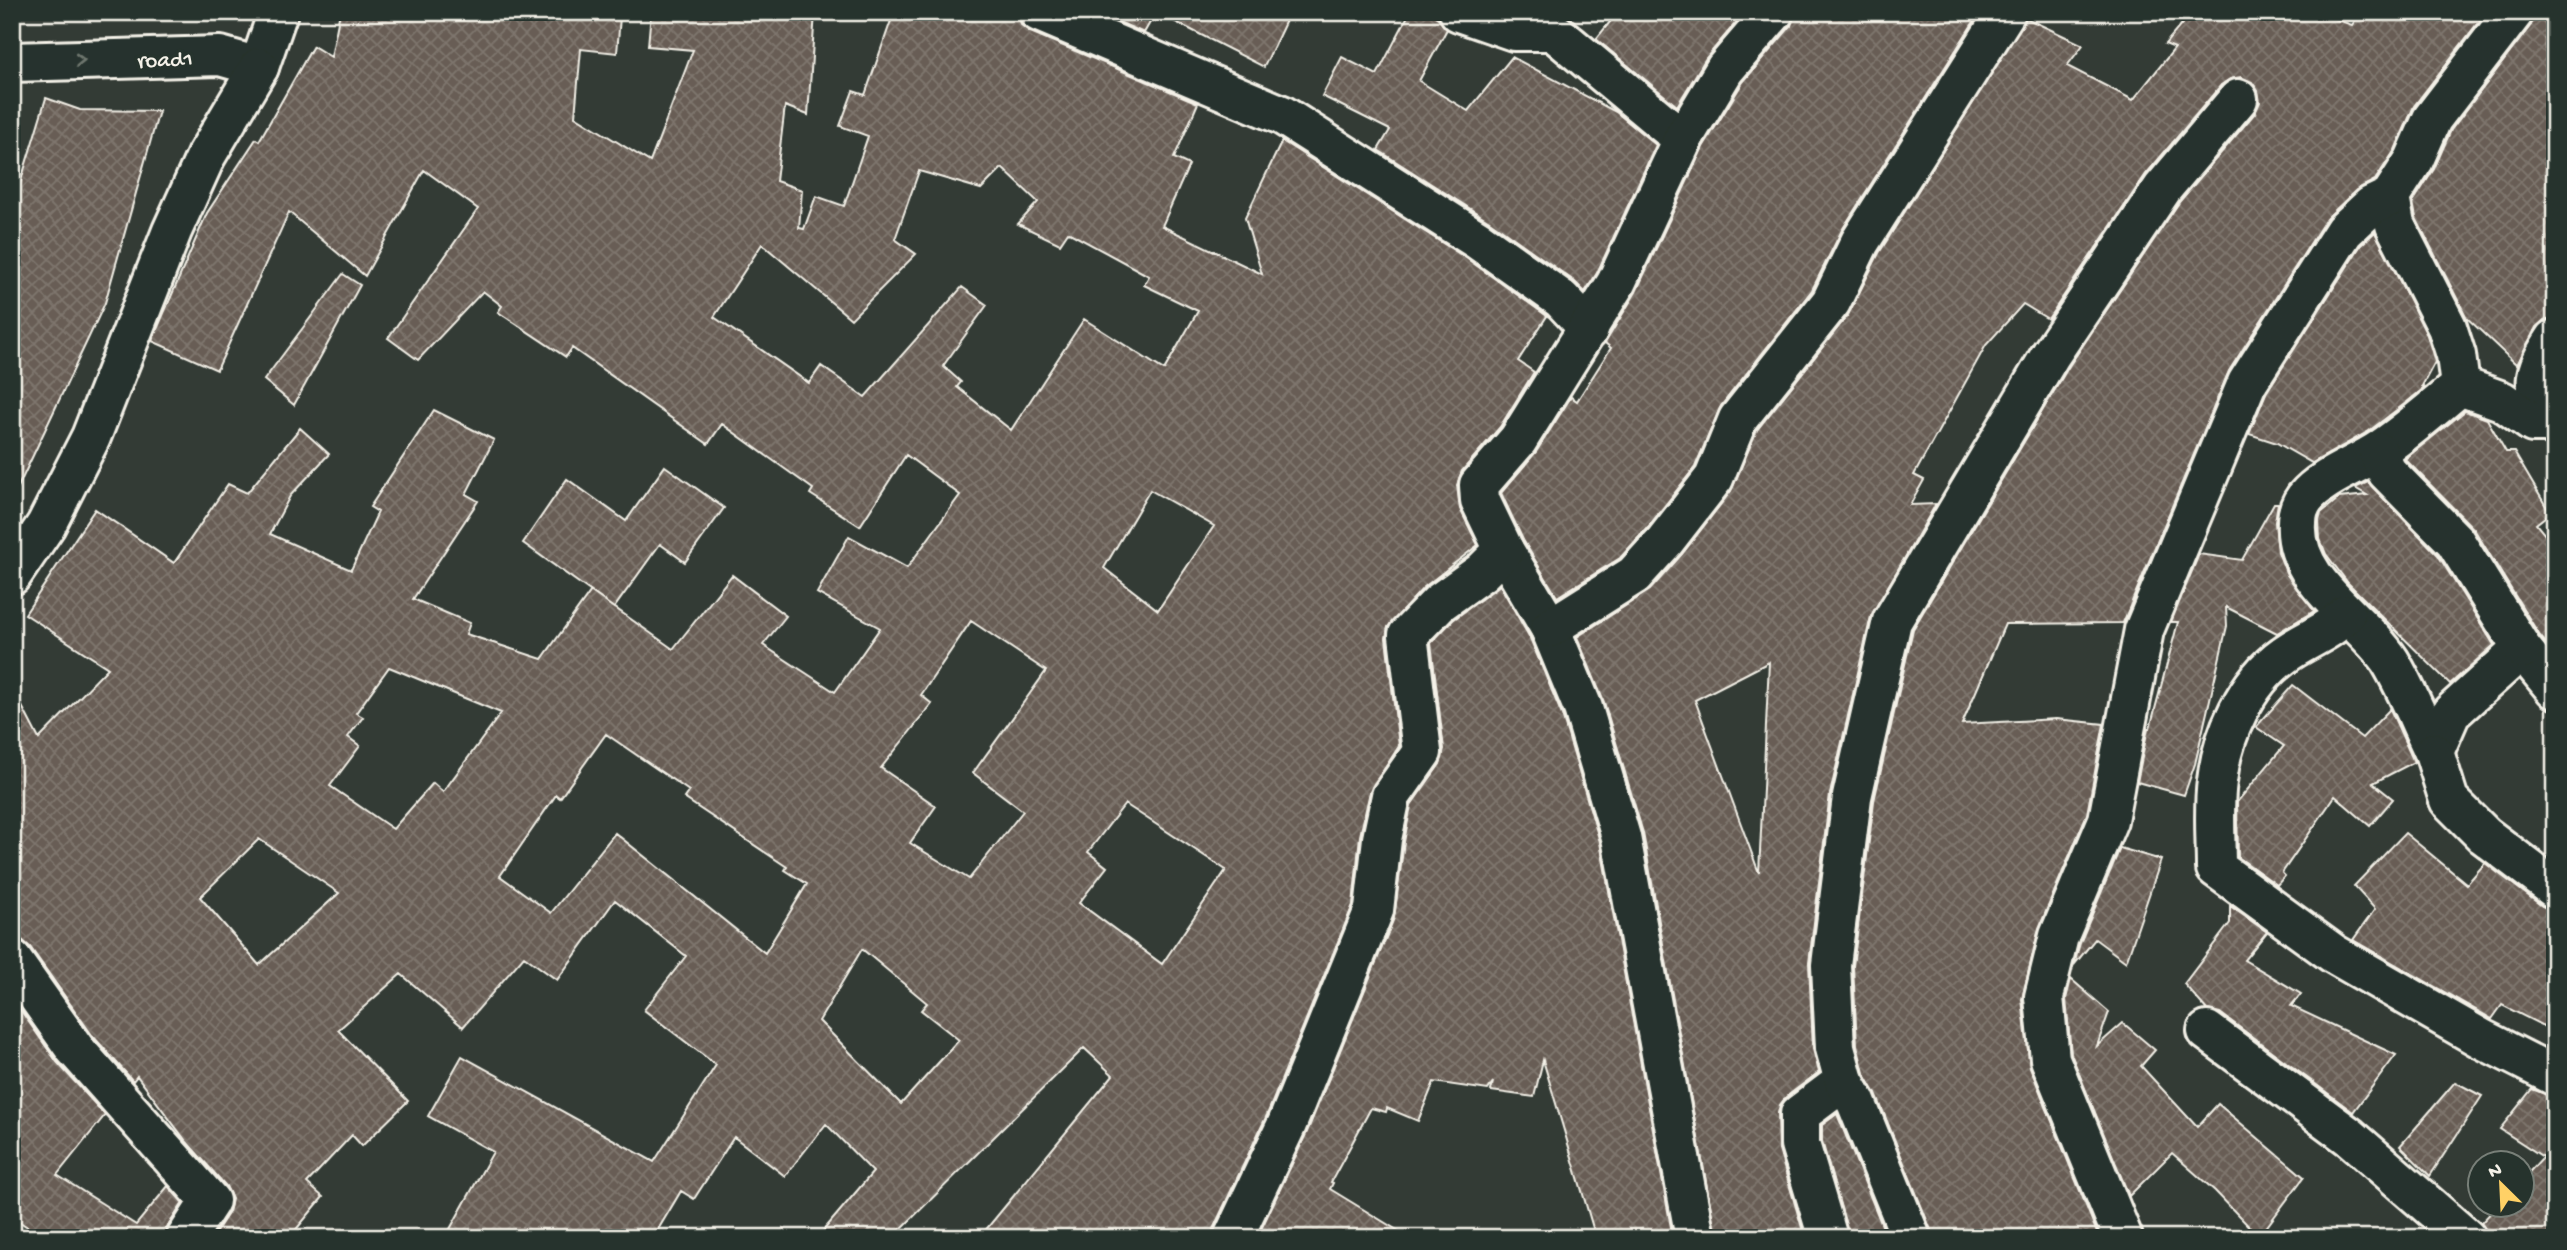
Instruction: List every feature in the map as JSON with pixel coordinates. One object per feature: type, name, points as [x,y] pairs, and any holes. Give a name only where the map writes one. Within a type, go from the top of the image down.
[{"type":"street","points":[[12,575],[46,525],[92,437],[173,231],[206,156],[259,67],[278,12]]},
{"type":"street","points":[[1039,12],[1282,116],[1479,240],[1561,299],[1589,329]]},
{"type":"street","points":[[1459,12],[1514,31],[1553,31],[1668,127],[1684,137]]},
{"type":"street","points":[[1695,1238],[1621,838],[1583,708],[1550,628],[1504,550],[1479,500],[1479,485],[1518,440],[1589,329],[1616,283],[1684,137],[1725,69],[1774,12]]},
{"type":"street","points":[[1550,628],[1634,575],[1665,541],[1714,478],[1738,419],[1831,302],[1860,242],[2006,12]]},
{"type":"street","points":[[2123,1238],[2050,1059],[2044,996],[2059,936],[2108,820],[2144,630],[2247,383],[2344,231],[2371,206],[2390,198],[2414,160],[2432,119],[2514,12]]},
{"type":"street","name":"road1","points":[[12,62],[220,57],[259,67]]},
{"type":"street","points":[[1911,1238],[1856,1102],[1844,1081],[1836,1048],[1831,965],[1853,797],[1892,621],[2051,354],[2163,188],[2238,99]]},
{"type":"street","points":[[2390,198],[2395,225],[2446,327],[2456,355],[2460,386]]},
{"type":"street","points":[[2554,425],[2536,388],[2538,365],[2555,339]]},
{"type":"street","points":[[2460,386],[2502,401],[2533,423],[2554,425]]},
{"type":"street","points":[[2460,386],[2378,452],[2343,468],[2305,497],[2298,511],[2296,535],[2316,580],[2389,660],[2434,752],[2449,800],[2484,835],[2555,888]]},
{"type":"street","points":[[2378,452],[2387,472],[2455,541],[2522,649],[2555,689]]},
{"type":"street","points":[[1233,1238],[1287,1124],[1374,910],[1382,839],[1391,796],[1422,752],[1408,635],[1439,603],[1482,572],[1504,550]]},
{"type":"street","points":[[2346,614],[2333,628],[2285,654],[2274,663],[2242,704],[2224,747],[2217,782],[2216,868],[2334,954],[2482,1039],[2555,1076]]},
{"type":"street","points":[[2434,752],[2451,713],[2522,649]]},
{"type":"street","points":[[12,960],[75,1049],[210,1200],[186,1238]]},
{"type":"street","points":[[2207,1031],[2350,1137],[2466,1238]]},
{"type":"street","points":[[1828,1238],[1800,1144],[1800,1114],[1844,1081]]},
{"type":"building","points":[[340,12],[574,12],[620,17],[617,53],[581,49],[575,116],[650,162],[693,50],[648,46],[651,12],[815,12],[808,115],[785,106],[776,181],[802,190],[799,228],[804,229],[816,196],[844,206],[868,136],[840,126],[853,91],[865,95],[894,12],[1018,12],[1021,25],[1030,32],[1198,103],[1174,158],[1189,165],[1162,226],[1262,274],[1245,218],[1282,141],[1466,258],[1547,316],[1518,361],[1534,372],[1500,427],[1462,471],[1457,485],[1460,509],[1478,545],[1423,588],[1388,627],[1386,638],[1399,746],[1370,792],[1360,836],[1353,905],[1267,1115],[1211,1238],[979,1238],[1113,1075],[1084,1048],[892,1238],[817,1238],[873,1172],[826,1124],[785,1176],[734,1137],[694,1199],[681,1191],[653,1238],[445,1238],[493,1152],[428,1116],[462,1056],[654,1162],[716,1065],[644,1010],[686,956],[615,900],[557,980],[524,956],[463,1027],[401,974],[338,1030],[408,1101],[362,1146],[352,1135],[307,1183],[323,1197],[289,1238],[212,1238],[229,1212],[232,1199],[226,1186],[186,1141],[137,1076],[133,1081],[92,1035],[30,947],[22,940],[12,939],[12,687],[39,739],[108,668],[25,614],[95,509],[174,563],[228,484],[247,493],[300,428],[329,454],[290,496],[270,534],[351,570],[378,512],[370,507],[434,410],[494,440],[466,494],[478,501],[413,599],[470,623],[466,634],[542,659],[591,591],[673,649],[732,575],[786,616],[763,645],[835,692],[880,628],[817,593],[849,536],[907,568],[960,495],[906,455],[860,526],[810,494],[813,489],[722,424],[708,444],[572,348],[566,357],[498,312],[502,306],[483,291],[418,360],[388,338],[478,209],[424,170],[365,276],[289,212],[217,370],[152,341],[207,213],[256,139],[259,141],[313,46],[331,57]],"holes":[[[1002,168],[1038,202],[1018,224],[1060,244],[1068,232],[1149,276],[1144,285],[1198,311],[1164,370],[1084,319],[1011,430],[957,387],[961,382],[943,366],[987,305],[962,287],[865,397],[821,366],[809,383],[714,317],[762,244],[851,319],[916,254],[895,239],[919,171],[981,189]],[[1150,490],[1214,526],[1158,610],[1104,568]],[[971,621],[1046,671],[973,773],[1023,811],[969,879],[910,843],[936,806],[881,768],[932,704],[921,695]],[[389,667],[501,713],[443,792],[433,783],[393,829],[330,786],[360,746],[348,737],[363,717],[356,713]],[[606,734],[689,791],[684,798],[787,867],[785,870],[807,884],[765,953],[615,833],[551,913],[500,876],[556,795],[560,798]],[[1125,804],[1226,870],[1162,964],[1079,903],[1107,867],[1088,852]],[[259,839],[339,893],[259,965],[200,897]],[[862,949],[927,1003],[921,1010],[959,1040],[901,1104],[819,1021]]]},
{"type":"building","points":[[1096,12],[1156,12],[1144,33]]},
{"type":"building","points":[[1156,12],[1290,12],[1264,67]]},
{"type":"building","points":[[1410,12],[1428,12],[1438,18],[1447,29],[1419,81],[1468,111],[1512,57],[1616,112],[1656,145],[1597,273],[1585,292],[1574,281],[1491,222],[1378,150],[1390,130],[1322,96],[1342,57],[1377,75]]},
{"type":"building","points":[[1618,12],[1745,12],[1706,58],[1677,106],[1596,39]]},
{"type":"building","points":[[1795,12],[1980,12],[1842,230],[1812,290],[1721,406],[1695,467],[1620,558],[1557,597],[1523,540],[1501,493],[1536,452],[1571,397],[1577,401],[1611,348],[1605,343],[1636,292],[1703,147],[1743,82],[1791,26]]},
{"type":"building","points":[[2192,12],[2315,12],[2352,25],[2361,12],[2486,12],[2414,106],[2395,150],[2375,180],[2356,190],[2326,219],[2229,371],[2123,623],[2005,624],[1962,724],[2056,719],[2104,724],[2087,814],[2039,928],[2022,999],[2030,1067],[2099,1238],[1932,1238],[1876,1094],[1864,1073],[1857,1045],[1853,966],[1874,801],[1913,629],[2069,366],[2180,201],[2255,113],[2260,102],[2258,91],[2252,82],[2241,77],[2230,79],[2221,85],[2146,174],[2048,319],[2023,304],[1986,345],[1914,475],[1924,480],[1910,505],[1936,504],[1871,616],[1830,794],[1809,963],[1813,1049],[1819,1072],[1786,1097],[1778,1113],[1779,1150],[1805,1238],[1716,1238],[1643,833],[1604,702],[1577,637],[1650,590],[1731,491],[1757,430],[1848,315],[1879,253],[2026,18],[2083,45],[2067,66],[2133,100],[2175,48],[2165,44]],"holes":[[[1769,662],[1759,873],[1695,700]]]},
{"type":"building","points":[[2535,12],[2555,12],[2555,317],[2544,320],[2536,327],[2517,365],[2467,318],[2416,218],[2413,202],[2434,169],[2451,130],[2531,25]]},
{"type":"building","points":[[46,98],[80,110],[159,111],[105,303],[12,500],[12,210]]},
{"type":"building","points":[[2375,232],[2427,335],[2435,362],[2422,386],[2424,388],[2407,402],[2369,431],[2312,463],[2277,443],[2249,434],[2266,393],[2361,245]]},
{"type":"building","points":[[343,274],[360,285],[294,405],[264,380]]},
{"type":"building","points":[[2465,411],[2487,419],[2506,452],[2514,452],[2550,513],[2536,524],[2555,547],[2555,654],[2540,636],[2474,529],[2405,459]]},
{"type":"building","points":[[665,466],[724,508],[685,562],[660,544],[614,608],[523,543],[567,479],[626,521]]},
{"type":"building","points":[[2368,482],[2438,555],[2494,645],[2450,684],[2348,583],[2326,554],[2320,539],[2321,513],[2339,498],[2367,495],[2355,488]]},
{"type":"building","points":[[2274,503],[2278,503],[2275,522],[2278,552],[2287,575],[2314,611],[2277,633],[2226,607],[2227,626],[2195,764],[2184,795],[2137,782],[2148,728],[2178,622],[2171,622],[2199,554],[2242,560]]},
{"type":"building","points":[[1500,585],[1530,638],[1562,715],[1600,842],[1673,1238],[1596,1238],[1543,1060],[1534,1097],[1491,1091],[1493,1082],[1488,1090],[1434,1082],[1418,1121],[1387,1108],[1386,1112],[1371,1108],[1331,1182],[1333,1183],[1330,1189],[1410,1238],[1257,1238],[1307,1132],[1394,918],[1411,805],[1440,764],[1444,749],[1431,643],[1453,620]]},
{"type":"building","points":[[2293,685],[2362,738],[2390,709],[2414,762],[2373,783],[2393,799],[2370,826],[2335,796],[2282,873],[2285,876],[2277,885],[2238,857],[2237,802],[2284,746],[2256,727]]},
{"type":"building","points":[[2405,833],[2467,884],[2485,863],[2542,906],[2555,910],[2555,1032],[2502,1005],[2492,1019],[2353,940],[2375,909],[2354,886]]},
{"type":"building","points":[[2120,848],[2161,860],[2126,962],[2095,939],[2074,965],[2080,943]]},
{"type":"building","points":[[2230,906],[2267,932],[2244,960],[2301,994],[2291,1006],[2396,1055],[2353,1112],[2220,1013],[2207,1010],[2184,984],[2230,923]]},
{"type":"building","points":[[2071,979],[2109,1012],[2097,1046],[2123,1023],[2155,1050],[2141,1066],[2197,1127],[2218,1104],[2304,1177],[2259,1237],[2215,1191],[2172,1153],[2129,1196],[2071,1054],[2066,999]]},
{"type":"building","points":[[12,998],[57,1062],[105,1115],[57,1175],[136,1225],[168,1186],[183,1203],[168,1226],[164,1238],[45,1238],[12,1217]]},
{"type":"building","points":[[2455,1082],[2482,1096],[2430,1176],[2400,1146]]},
{"type":"building","points":[[2532,1089],[2555,1098],[2555,1238],[2487,1238],[2481,1223],[2486,1218],[2536,1218],[2536,1165],[2543,1157],[2536,1152],[2536,1148],[2529,1148],[2500,1129]]},
{"type":"building","points":[[1837,1114],[1887,1238],[1849,1238],[1822,1141],[1822,1125]]}]
